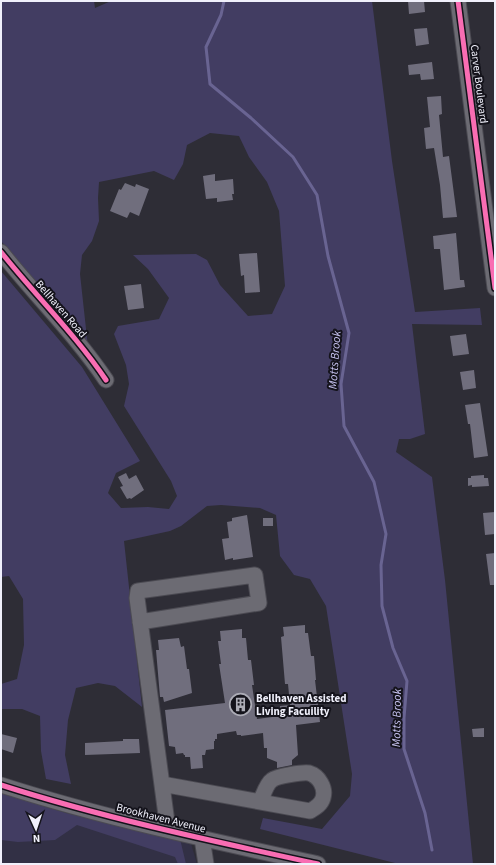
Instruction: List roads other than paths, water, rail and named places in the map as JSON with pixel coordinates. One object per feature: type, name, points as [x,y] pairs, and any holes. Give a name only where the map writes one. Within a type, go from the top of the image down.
[{"type":"street","name":"Carver Boulevard","points":[[458,1],[495,288]]},
{"type":"street","name":"Bellhaven Road","points":[[1,252],[90,357],[106,380]]},
{"type":"street","points":[[140,622],[259,603],[255,575],[138,591],[137,598],[140,622],[168,830]]},
{"type":"street","points":[[162,784],[260,802]]},
{"type":"street","name":"Brookhaven Avenue","points":[[1,785],[46,799],[168,830],[318,864]]},
{"type":"street","points":[[202,838],[206,864]]},
{"type":"waterway","name":"Motts Brook","points":[[224,1],[221,15],[206,47],[210,84],[251,118],[293,157],[317,195],[328,256],[349,333],[341,384],[344,426],[374,482],[386,534],[381,565],[382,606],[393,648],[407,681],[404,718],[404,749],[425,813],[432,850]]},
{"type":"place","name":"Bellhaven Assisted Living Facuility","points":[[241,704]]}]
